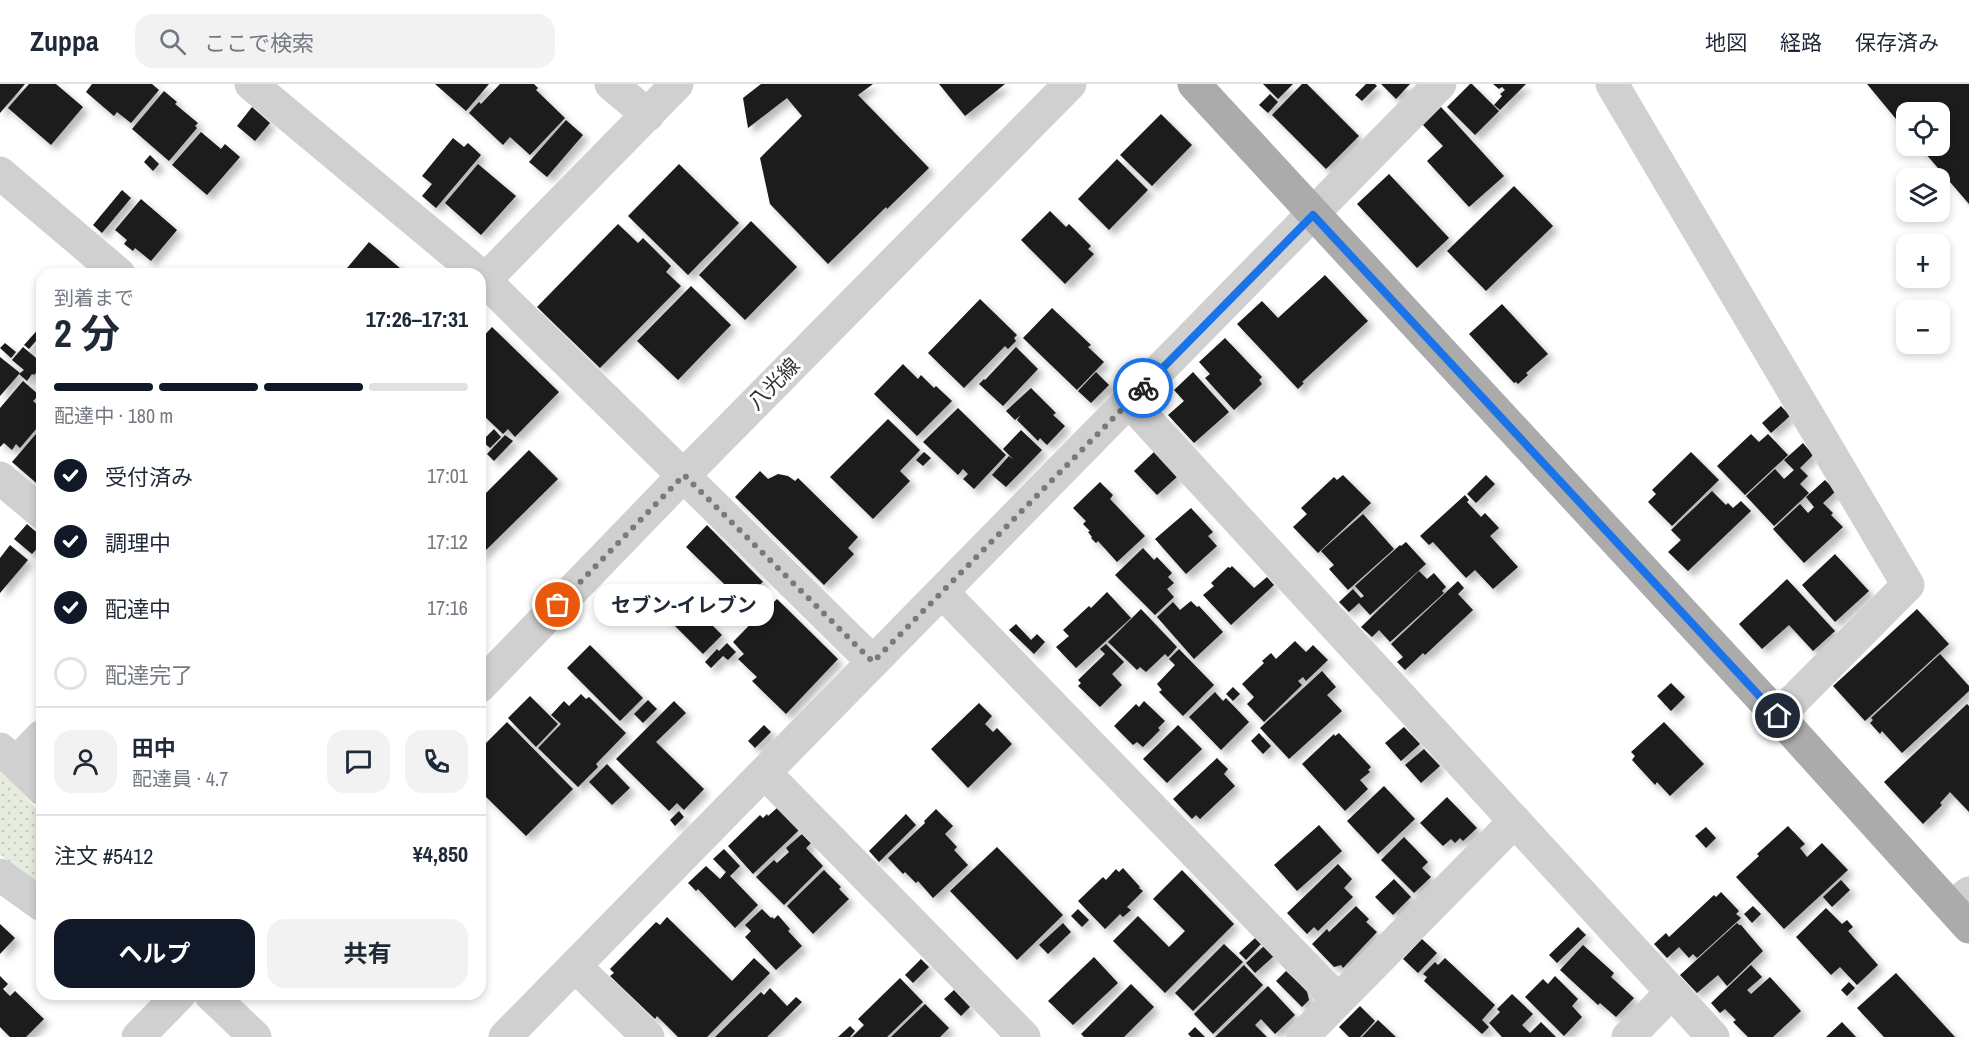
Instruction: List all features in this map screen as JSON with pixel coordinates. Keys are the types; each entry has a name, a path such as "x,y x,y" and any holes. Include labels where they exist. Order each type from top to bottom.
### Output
{"main road":[{"path":"1194,84 1778,716 1963,909"}],"street":[{"path":"251,84 468,268"},
{"path":"611,84 648,115"},
{"path":"486,274 677,84"},
{"name":"八光線","path":"486,680 684,475 1070,84"},
{"path":"505,1037 1440,84"},
{"path":"1612,84 1908,585 1778,716"},
{"path":"0,173 112,268"},
{"path":"486,284 873,662"},
{"path":"1130,402 1713,1037"},
{"path":"0,478 36,508"},
{"path":"942,592 1338,1000"},
{"path":"36,740 8,756 36,783"},
{"path":"765,773 1024,1037"},
{"path":"1302,1037 1515,821"},
{"path":"0,875 36,901"},
{"path":"575,966 648,1037"},
{"path":"1629,1037 1672,992"},
{"path":"138,1037 170,1000"},
{"path":"216,1000 255,1037"}],"shaded area":[{"path":"0,769 36,808 36,882 0,855"}],"building":[{"path":"0,84 25,84 0,113"},
{"path":"29,84 56,84 83,107 51,145 8,108"},
{"path":"92,84 152,84 159,90 131,123 117,112 114,116 86,92"},
{"path":"435,84 489,84 466,111"},
{"path":"500,84 534,84 538,88 536,90 565,118 530,155 510,137 503,145 469,113"},
{"path":"761,84 873,84 858,95 929,168 828,264 770,204 760,158 802,116 787,98 748,128 743,98"},
{"path":"939,84 1005,84 965,116"},
{"path":"1263,84 1293,84 1278,99"},
{"path":"1302,84 1307,84 1359,136 1326,169 1272,115"},
{"path":"1366,84 1377,86 1362,101 1355,95"},
{"path":"1381,84 1410,84 1396,99"},
{"path":"1470,84 1499,111 1475,135 1447,107"},
{"path":"1493,84 1526,84 1500,110 1494,105 1505,90"},
{"path":"1867,84 1969,84 1969,204 1950,182 1950,168 1938,168 1928,156 1950,156 1950,102 1896,102 1896,119"},
{"path":"164,91 177,102 175,104 198,123 195,126 197,128 169,161 132,129"},
{"path":"1270,94 1278,102 1268,113 1259,105"},
{"path":"252,107 270,123 255,141 237,126"},
{"path":"1441,107 1504,176 1469,207 1427,161 1443,146 1423,125"},
{"path":"1161,114 1192,145 1152,186 1120,155"},
{"path":"566,120 583,135 547,177 529,162"},
{"path":"201,132 221,149 225,144 240,157 207,195 172,165"},
{"path":"453,138 464,147 468,143 481,155 436,208 422,196 432,184 422,176"},
{"path":"150,155 159,164 153,171 144,162"},
{"path":"1117,159 1148,190 1109,230 1078,199"},
{"path":"478,164 516,196 481,235 445,203"},
{"path":"679,164 739,223 688,275 628,216"},
{"path":"1389,174 1449,238 1417,268 1357,204"},
{"path":"1514,186 1553,226 1486,291 1447,251"},
{"path":"122,190 131,198 102,233 93,225"},
{"path":"141,199 177,230 151,261 135,248 133,251 124,244 127,240 115,230"},
{"path":"1050,211 1066,227 1069,224 1091,246 1088,249 1094,254 1065,284 1021,240"},
{"path":"751,221 797,267 745,320 699,275"},
{"path":"618,224 638,243 643,238 671,266 666,272 681,286 600,368 537,307"},
{"path":"369,242 400,268 347,268"},
{"path":"1325,275 1368,321 1302,382 1304,383 1298,389 1237,324 1262,301 1278,318"},
{"path":"691,286 731,325 678,380 637,341"},
{"path":"980,299 1017,335 1014,338 1016,341 1008,349 1005,346 964,388 928,353"},
{"path":"1502,304 1548,354 1526,373 1528,375 1518,384 1514,383 1469,334"},
{"path":"1052,308 1091,345 1088,347 1104,362 1077,390 1023,338"},
{"path":"492,327 559,392 515,437 508,429 503,434 486,418 486,334"},
{"path":"36,332 36,341 29,349 24,345"},
{"path":"1225,338 1262,377 1259,380 1262,384 1234,410 1205,378 1210,374 1199,362"},
{"path":"5,343 16,352 11,358 0,348"},
{"path":"23,347 36,358 36,373 27,381 19,374 24,370 12,360"},
{"path":"1016,347 1038,369 1003,406 979,384"},
{"path":"0,357 20,373 0,396"},
{"path":"903,364 918,379 921,375 952,401 917,436 874,394"},
{"path":"1096,372 1109,385 1091,403 1078,391"},
{"path":"1193,372 1229,412 1194,443 1168,415 1184,401 1174,390"},
{"path":"23,381 36,392 36,398 33,401 36,404 36,429 20,448 16,444 12,450 4,443 0,447 0,408"},
{"path":"1031,388 1056,413 1053,415 1065,426 1047,445 1040,438 1038,441 1017,420 1021,415 1015,420 1006,411"},
{"path":"1781,406 1790,416 1771,433 1762,423"},
{"path":"958,408 1006,455 974,489 963,479 968,474 963,469 958,475 923,442"},
{"path":"888,419 920,450 900,471 910,481 873,519 830,477"},
{"path":"494,429 501,437 490,448 486,444 486,437"},
{"path":"1021,430 1042,450 1006,487 992,475 1009,456 1014,460 1003,449"},
{"path":"36,434 36,483 12,462"},
{"path":"1751,434 1759,442 1768,434 1788,455 1745,495 1717,466"},
{"path":"505,435 513,441 494,461 487,454"},
{"path":"1803,443 1813,455 1800,468 1808,476 1800,484 1809,493 1774,526 1746,496 1775,469 1784,479 1794,470 1784,460"},
{"path":"529,450 558,479 486,550 486,493"},
{"path":"1155,451 1178,476 1157,495 1134,471"},
{"path":"924,452 931,458 923,466 916,460"},
{"path":"1691,452 1719,480 1672,526 1648,502 1656,494 1652,490"},
{"path":"760,471 768,479 778,474 788,476 795,481 798,478 858,537 848,548 854,554 824,585 735,497"},
{"path":"1343,475 1371,503 1318,553 1293,527 1307,514 1301,508 1334,477 1337,480"},
{"path":"1486,475 1495,484 1476,503 1467,494"},
{"path":"1825,480 1836,491 1823,503 1843,527 1804,563 1773,529 1800,504 1808,513 1814,507 1806,497"},
{"path":"1100,482 1113,495 1110,499 1145,536 1117,562 1098,541 1096,543 1091,538 1088,532 1090,531 1083,524 1086,521 1073,508"},
{"path":"1712,491 1726,505 1728,503 1733,508 1741,501 1751,511 1688,571 1668,552 1681,540 1671,530"},
{"path":"1465,495 1469,500 1467,502 1481,517 1485,513 1499,528 1490,536 1518,567 1493,589 1475,570 1466,578 1433,542 1429,545 1420,536"},
{"path":"1191,508 1213,532 1208,536 1217,546 1186,574 1155,539"},
{"path":"1363,514 1394,549 1348,590 1329,569 1334,565 1321,551"},
{"path":"27,524 36,532 36,550 32,554 14,539"},
{"path":"707,525 763,582 757,587 766,595 751,610 686,547"},
{"path":"1406,542 1426,564 1370,615 1359,603 1349,612 1339,602 1353,589 1361,598 1364,596 1355,586"},
{"path":"10,545 28,560 0,593 0,558"},
{"path":"1143,548 1154,560 1157,557 1172,573 1168,577 1174,583 1167,589 1174,597 1155,615 1115,575"},
{"path":"1835,554 1869,591 1835,622 1802,585"},
{"path":"1232,566 1254,588 1267,577 1274,585 1231,625 1203,595 1214,586 1211,583"},
{"path":"1419,571 1427,579 1434,573 1446,587 1442,591 1444,593 1390,642 1379,630 1372,637 1361,627"},
{"path":"1787,579 1835,631 1813,651 1789,625 1762,649 1739,624"},
{"path":"1458,581 1464,588 1458,594 1473,610 1425,655 1423,653 1405,670 1397,662 1403,657 1391,644"},
{"path":"1107,592 1131,618 1076,668 1056,647 1069,636 1063,630"},
{"path":"685,598 722,635 703,654 666,617"},
{"path":"777,599 838,659 786,714 752,681 757,677 738,659 744,654 733,642"},
{"path":"1191,601 1197,607 1199,606 1223,632 1194,659 1157,617 1173,602 1180,610"},
{"path":"1141,609 1177,647 1168,657 1165,654 1146,672 1140,667 1137,670 1108,642"},
{"path":"1917,609 1949,644 1865,721 1833,686"},
{"path":"1016,624 1031,640 1037,634 1045,642 1034,654 1009,630"},
{"path":"1295,641 1306,652 1313,645 1328,660 1306,681 1303,677 1298,681 1302,685 1264,722 1247,704 1254,697 1242,684 1271,653 1276,659"},
{"path":"727,643 736,652 728,660 723,656 711,668 705,662 717,649 719,651"},
{"path":"1106,644 1124,662 1112,674 1122,685 1100,707 1078,686 1081,683 1078,680 1105,654 1100,649"},
{"path":"590,645 643,698 620,721 567,668"},
{"path":"1179,649 1214,685 1183,716 1159,692 1162,690 1157,684 1175,665 1169,659"},
{"path":"1940,654 1969,686 1969,691 1902,753 1882,731 1880,734 1870,723 1873,720 1871,718"},
{"path":"1322,671 1336,687 1327,695 1342,711 1289,759 1260,728"},
{"path":"1671,683 1685,697 1671,711 1657,696"},
{"path":"1233,687 1240,694 1233,701 1226,694"},
{"path":"1215,692 1223,701 1226,698 1249,722 1221,750 1189,717"},
{"path":"581,694 586,699 589,697 626,733 596,764 598,767 578,787 538,748 561,724 551,715 564,701 569,706"},
{"path":"530,696 558,724 536,747 508,718"},
{"path":"648,700 657,709 643,723 634,714"},
{"path":"674,701 686,713 656,742 704,789 684,810 677,803 669,811 616,759"},
{"path":"1144,701 1165,721 1158,728 1160,730 1143,747 1137,742 1133,745 1114,726 1136,704 1139,707"},
{"path":"979,703 992,716 985,724 993,732 997,728 1012,744 968,788 931,749"},
{"path":"1967,704 1969,706 1969,812 1950,792 1940,803 1942,805 1923,824 1884,782"},
{"path":"507,722 573,789 526,836 486,797 486,743"},
{"path":"1664,722 1704,764 1670,796 1657,782 1655,785 1632,760 1635,756 1631,752"},
{"path":"764,725 771,732 755,748 748,741"},
{"path":"1178,725 1202,749 1167,783 1143,759"},
{"path":"1404,727 1420,744 1401,761 1385,743"},
{"path":"1259,733 1271,746 1263,754 1251,741"},
{"path":"1339,733 1371,767 1368,770 1370,772 1360,780 1368,789 1345,811 1302,764 1334,734 1335,736"},
{"path":"1424,749 1440,766 1421,783 1405,765"},
{"path":"1217,758 1228,769 1224,774 1235,786 1200,819 1196,815 1192,819 1173,799"},
{"path":"607,764 630,788 612,805 589,782"},
{"path":"1384,786 1415,819 1378,854 1347,821"},
{"path":"1447,797 1477,828 1463,841 1460,838 1455,843 1451,839 1443,846 1420,823"},
{"path":"777,808 799,830 753,874 728,846 760,815 763,818 767,814 768,816"},
{"path":"936,809 953,826 945,834 957,847 954,850 968,865 933,898 918,881 916,883 905,872 903,874 888,858 925,823 924,821"},
{"path":"679,811 684,817 675,826 670,820"},
{"path":"906,814 916,825 879,862 869,851"},
{"path":"1319,825 1342,851 1297,891 1274,865"},
{"path":"1788,826 1805,844 1800,848 1807,857 1822,843 1848,870 1784,929 1736,877"},
{"path":"1706,827 1716,838 1706,848 1695,836"},
{"path":"802,834 811,843 806,848 823,866 784,905 756,877 774,860 777,863 789,852 786,848"},
{"path":"1404,837 1428,862 1422,868 1431,877 1414,893 1381,860"},
{"path":"997,847 1063,915 1017,960 950,891"},
{"path":"724,849 740,866 730,876 758,905 735,928 698,889 696,891 688,883 706,866 720,879 726,872 713,859"},
{"path":"1338,864 1352,879 1344,888 1353,897 1318,931 1314,927 1307,934 1287,913"},
{"path":"1123,868 1143,891 1127,907 1131,910 1123,917 1120,914 1105,929 1078,901 1103,877 1106,880 1116,869 1119,872"},
{"path":"824,870 849,899 813,934 787,906"},
{"path":"1182,870 1234,924 1165,993 1113,941 1138,916 1169,947 1185,931 1153,899"},
{"path":"1394,879 1411,897 1393,915 1375,897"},
{"path":"1841,880 1850,890 1832,907 1823,897"},
{"path":"1721,892 1739,911 1736,914 1741,918 1697,958 1693,954 1689,958 1679,947 1667,958 1654,944 1666,933 1669,937 1714,895 1716,897"},
{"path":"1356,906 1369,919 1366,922 1377,932 1343,968 1341,965 1334,967 1312,944 1327,929 1329,932"},
{"path":"1753,906 1761,914 1752,923 1744,914"},
{"path":"1826,908 1842,924 1847,920 1853,927 1848,931 1878,965 1857,985 1840,967 1831,975 1796,937"},
{"path":"762,909 771,918 774,919 778,915 790,929 788,931 802,946 776,970 745,937 751,931 745,925"},
{"path":"1078,909 1089,920 1082,927 1071,916"},
{"path":"667,917 732,981 754,958 770,973 707,1037 678,1037 657,1016 655,1019 610,976 614,973 610,969 656,922 660,925"},
{"path":"1063,923 1071,932 1048,954 1039,945"},
{"path":"1737,923 1763,951 1727,986 1718,975 1697,993 1680,975"},
{"path":"0,924 15,938 0,954"},
{"path":"1578,927 1586,935 1557,963 1549,955"},
{"path":"1255,938 1261,944 1246,960 1239,953"},
{"path":"1422,939 1437,953 1418,973 1403,959"},
{"path":"1224,944 1243,962 1193,1011 1175,993"},
{"path":"1583,945 1614,973 1611,977 1634,998 1616,1017 1600,1003 1598,1005 1560,970"},
{"path":"1264,946 1274,956 1255,973 1246,963"},
{"path":"1094,957 1118,983 1073,1025 1048,1001"},
{"path":"1445,958 1495,1005 1482,1020 1489,1027 1482,1034 1424,981 1427,977 1423,974 1435,962 1438,965"},
{"path":"921,959 929,967 913,983 905,975"},
{"path":"1244,965 1263,985 1213,1034 1194,1014"},
{"path":"1751,965 1762,977 1747,990 1751,994 1770,977 1801,1011 1773,1037 1748,1037 1733,1022 1736,1020 1725,1009 1720,1013 1711,1003"},
{"path":"1286,971 1307,991 1309,1000 1302,1007 1276,981"},
{"path":"1896,973 1955,1037 1884,1037 1857,1008"},
{"path":"0,976 8,984 3,989 10,996 15,991 44,1019 26,1037 10,1037 0,1027"},
{"path":"1555,976 1578,999 1572,1006 1582,1017 1564,1036 1525,997 1543,979 1548,984"},
{"path":"900,978 923,1002 887,1037 852,1037 864,1025 858,1019"},
{"path":"1849,982 1855,988 1847,996 1841,990"},
{"path":"1131,984 1154,1007 1124,1037 1084,1037 1081,1034"},
{"path":"1268,986 1295,1015 1275,1034 1261,1019 1255,1025 1267,1037 1215,1037"},
{"path":"770,988 787,1006 796,997 802,1002 767,1037 715,1037 761,992 764,995"},
{"path":"954,990 970,1007 961,1016 944,999"},
{"path":"1512,994 1533,1014 1522,1025 1530,1033 1541,1022 1556,1037 1502,1037 1489,1023 1500,1012 1497,1009"},
{"path":"925,1004 949,1028 940,1037 891,1037"},
{"path":"1360,1006 1375,1021 1360,1037 1349,1037 1339,1027"},
{"path":"1378,1020 1396,1037 1362,1037"},
{"path":"1842,1022 1856,1037 1826,1037"},
{"path":"850,1026 855,1031 850,1037 838,1037"},
{"path":"1195,1027 1205,1037 1191,1037 1188,1034"}],"way so far":[{"path":"558,605 684,475 873,662 1143,388"}],"place":[{"name":"セブン-イレブン","path":"558,605"}],"route":[{"path":"1143,388 1313,215 1778,716"}]}
